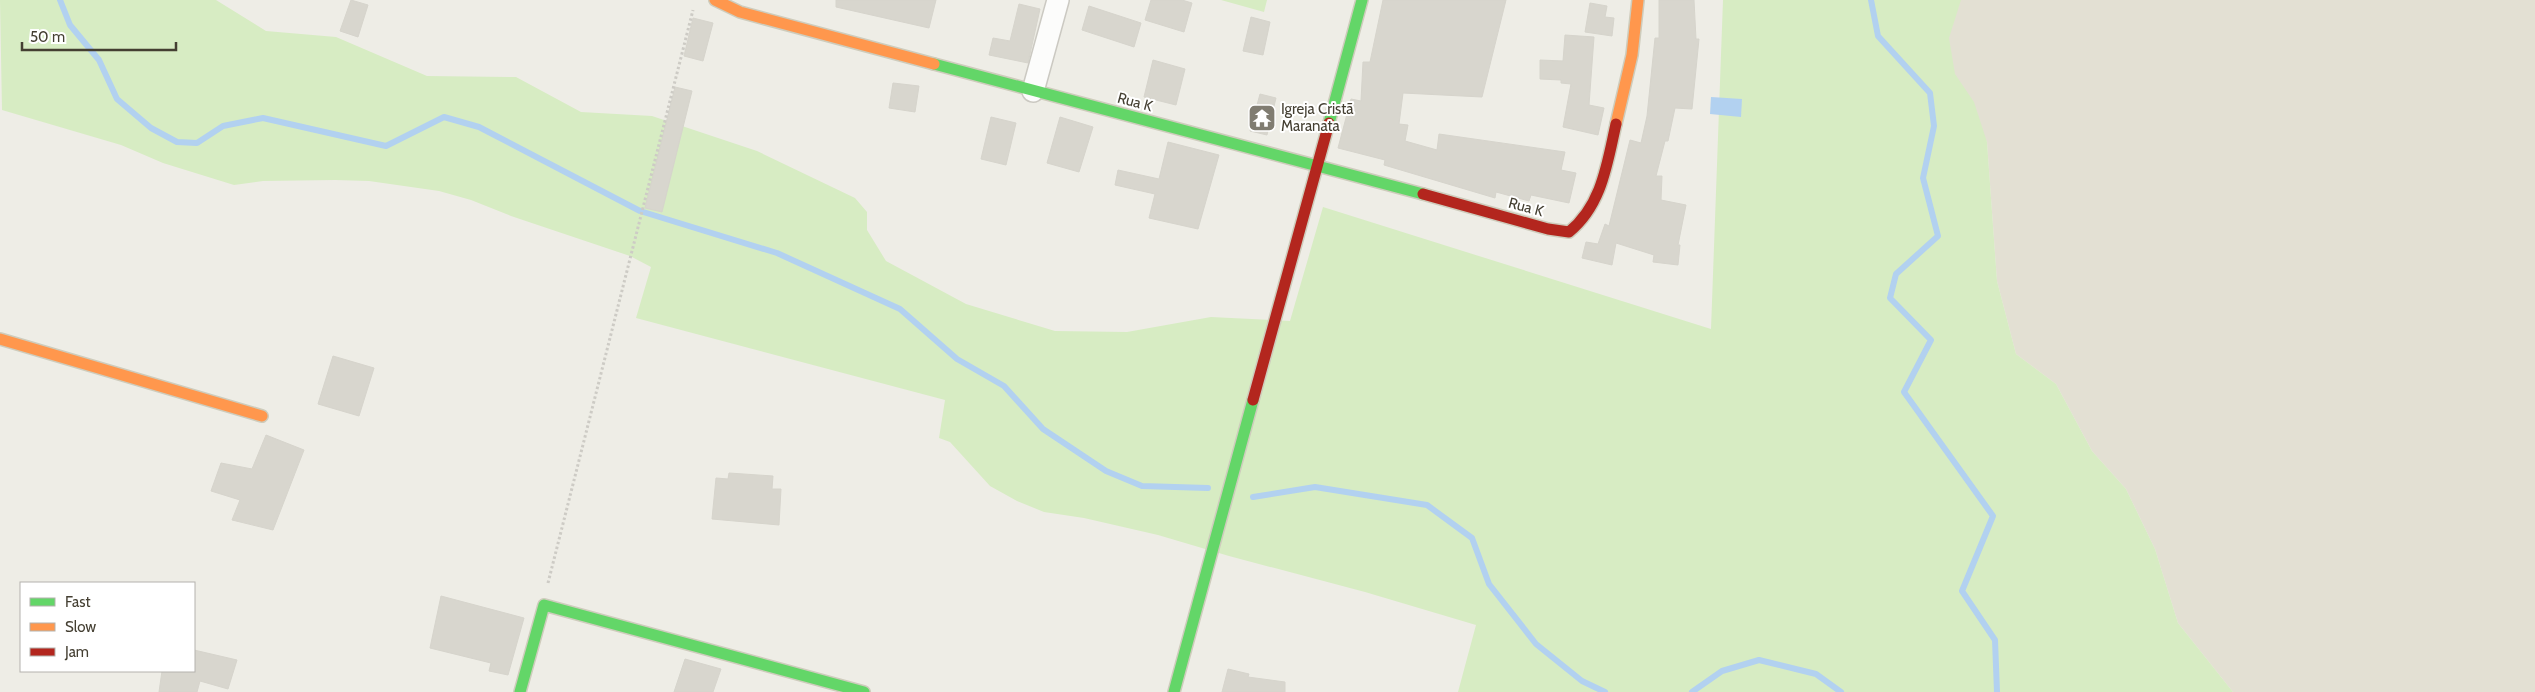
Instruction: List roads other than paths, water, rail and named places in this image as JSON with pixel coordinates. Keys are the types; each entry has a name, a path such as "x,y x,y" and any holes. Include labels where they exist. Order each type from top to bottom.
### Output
{"street":[{"name":"Rua K","path":"715,0 719,4 740,12 1316,164 1548,228 1569,232 1581,222 1592,206 1608,161 1630,65 1638,0"},
{"path":"1033,90 1058,0"},
{"path":"1174,692 1362,0"},
{"path":"0,339 30,350 262,416"},
{"path":"520,692 544,605 864,692"}],"water":[{"path":"1711,97 1742,99 1741,117 1710,114"}],"waterway":[{"path":"60,0 70,25 99,60 117,99 151,128 177,142 197,143 223,126 263,118 386,146 444,117 479,127 640,211 777,253 900,309 957,359 1004,386 1043,429 1106,471 1142,486 1208,488"},
{"path":"1871,0 1878,36 1930,93 1934,126 1923,178 1938,236 1896,274 1890,298 1931,340 1904,392 1993,516 1962,591 1995,640 1997,692"},
{"path":"1253,497 1315,487 1427,505 1472,538 1489,584 1536,644 1582,681 1605,692"},
{"path":"1692,692 1722,671 1759,660 1816,674 1841,692"}],"place":[{"name":"Igreja Cristã Maranata","path":"1262,118"}]}
